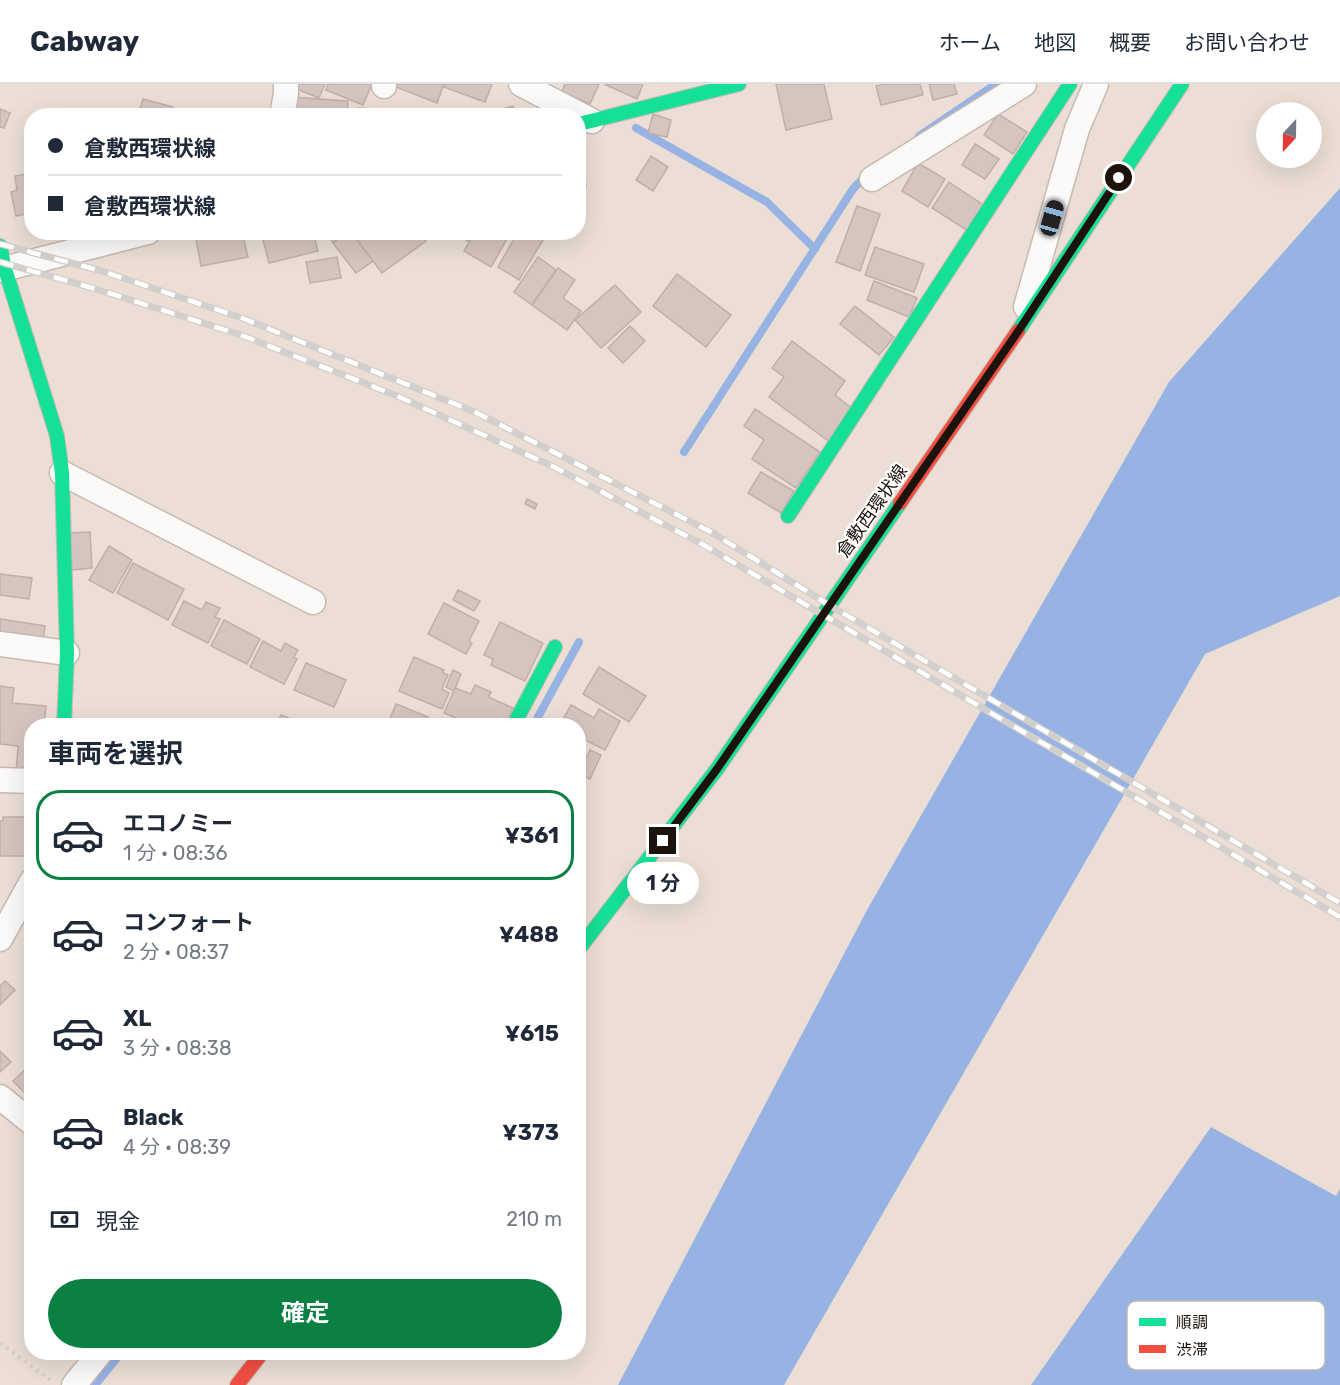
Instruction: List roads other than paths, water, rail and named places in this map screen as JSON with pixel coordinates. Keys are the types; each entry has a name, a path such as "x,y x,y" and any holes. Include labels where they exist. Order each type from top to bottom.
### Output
{"street":[{"path":"283,108 286,84"},
{"path":"521,84 560,108"},
{"path":"586,123 690,91 739,84"},
{"path":"872,179 1024,84"},
{"path":"788,516 1070,84"},
{"path":"1019,330 1077,129 1096,84"},
{"name":"倉敷西環状線","path":"586,940 717,769 1019,330 1182,84"},
{"path":"64,718 67,653 62,473 57,436 2,261 108,240"},
{"path":"62,473 313,602"},
{"path":"0,644 67,653"},
{"path":"517,718 555,647"},
{"path":"0,780 24,782"},
{"path":"0,939 24,913"},
{"path":"0,1097 24,1116"},
{"path":"74,1385 94,1360"},
{"path":"237,1385 257,1360"}],"water":[{"path":"1340,188 1340,596 1205,654 784,1385 618,1385 867,910 1169,382"},
{"path":"1211,1127 1336,1196 1340,1189 1340,1385 1031,1385"}],"waterway":[{"path":"919,136 996,84"},
{"path":"636,128 767,202 815,249"},
{"path":"684,452 853,189 866,175"},
{"path":"537,718 579,642"},
{"path":"95,1385 115,1360"}],"railway":[{"path":"0,244 102,271 242,318 475,412 711,532 829,605 1340,903"},
{"path":"0,262 96,289 238,334 395,395 552,466 702,544 1340,917"}]}
